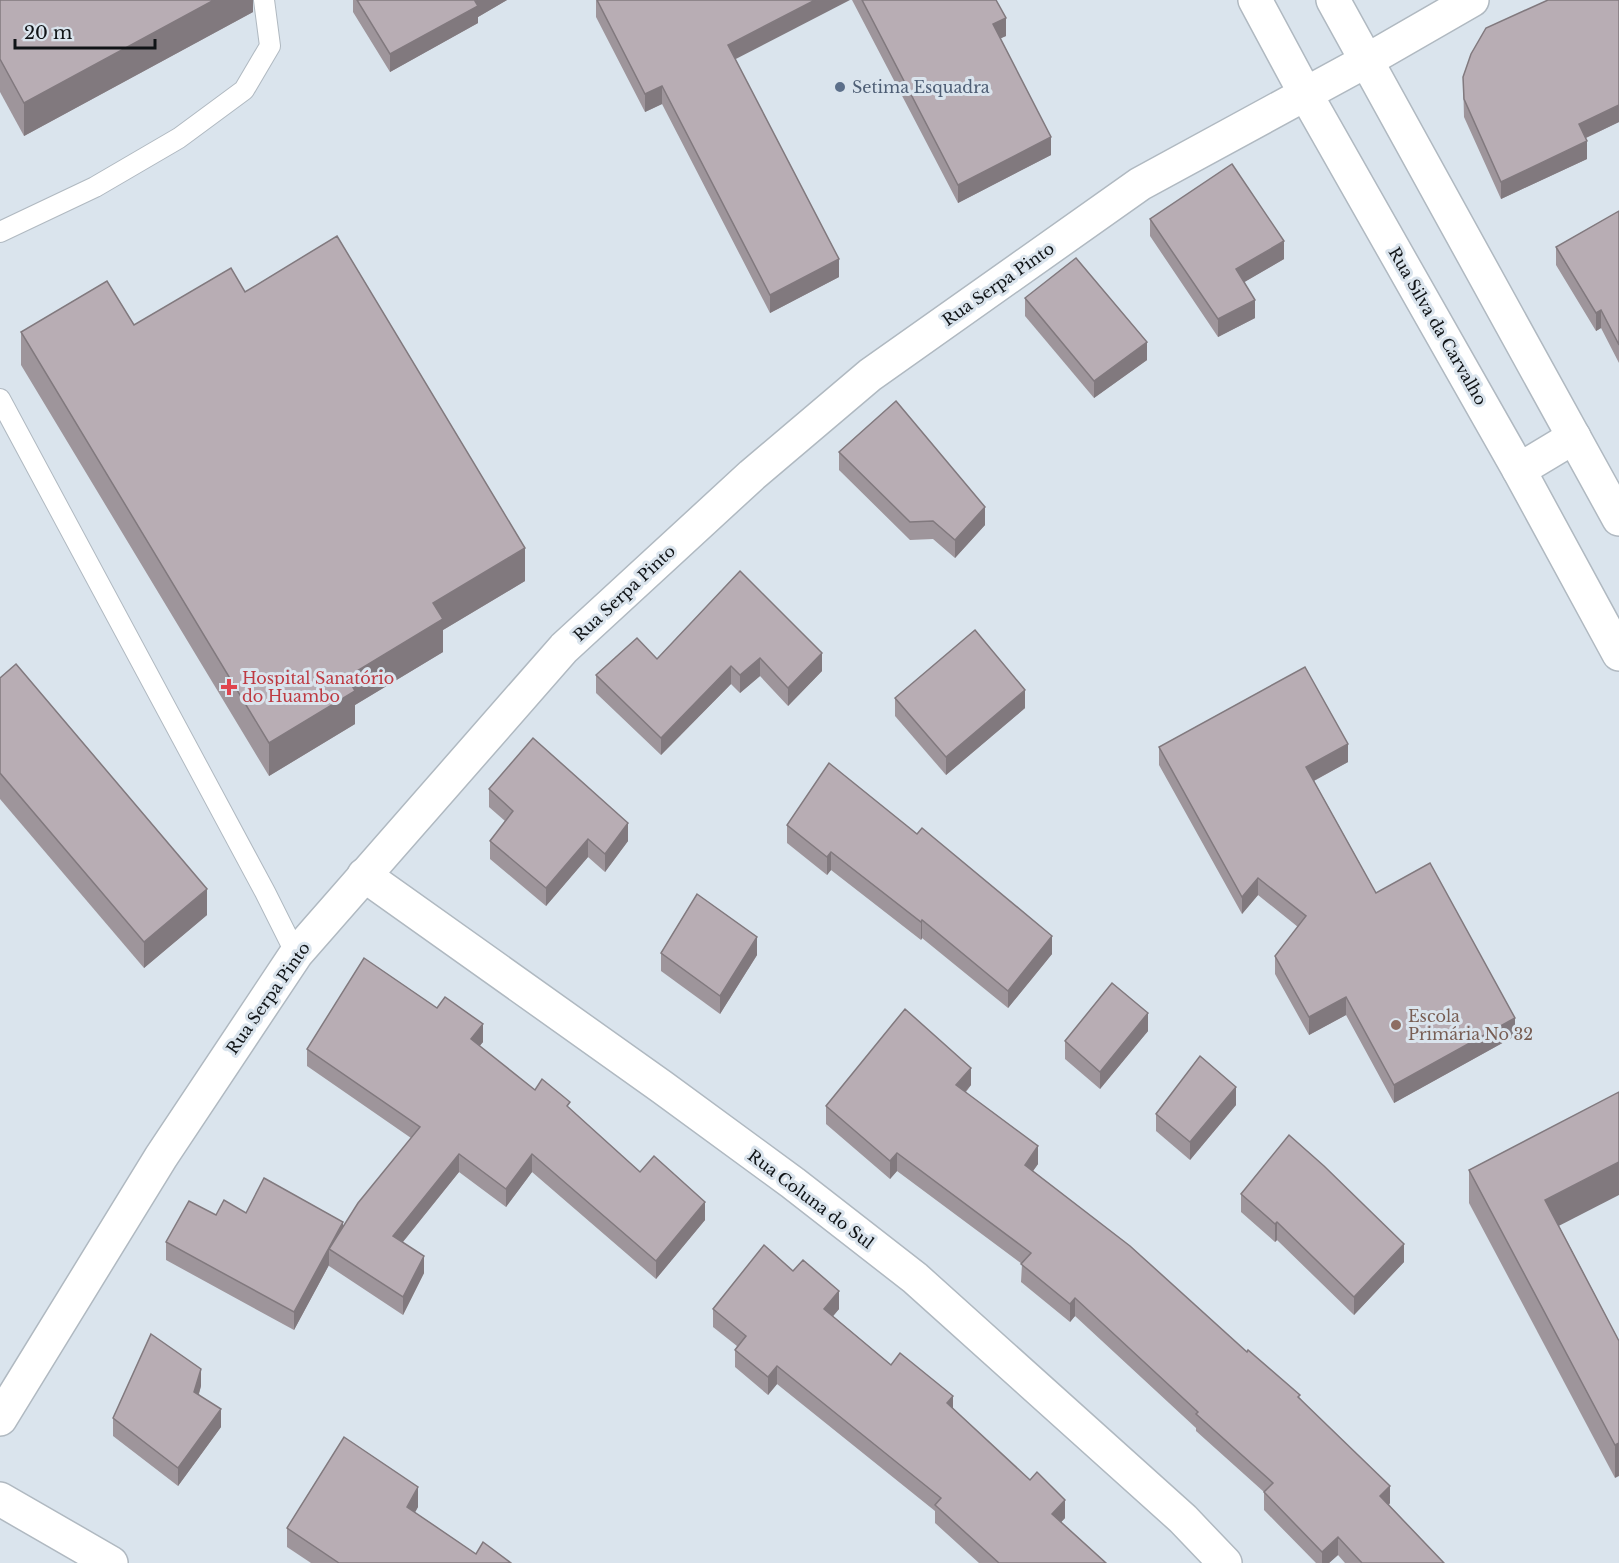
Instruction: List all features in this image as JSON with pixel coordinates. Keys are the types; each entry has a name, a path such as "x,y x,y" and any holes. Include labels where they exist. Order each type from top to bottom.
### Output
{"street":[{"name":"Rua Silva da Carvalho","path":"1255,0 1305,93 1519,470 1619,654"},
{"path":"1333,0 1619,519"},
{"name":"Rua Serpa Pinto","path":"0,1419 161,1156 296,954 564,648 752,475 870,375 1140,184 1366,61 1472,0"},
{"path":"1519,470 1574,437"},
{"name":"Rua Coluna do Sul","path":"364,875 793,1183 915,1278 1183,1519 1225,1563"},
{"path":"0,1499 111,1563"}],"lane":[{"path":"0,232 95,187 179,138 244,90 270,46 264,0"},
{"path":"0,399 265,892 296,954"}],"building":[{"path":"0,0 214,0 24,103 0,59"},
{"path":"357,0 477,0 475,1 478,6 390,54"},
{"path":"597,0 815,0 728,45 839,259 770,295 662,86 645,94"},
{"path":"862,0 996,0 1006,18 993,24 1051,137 958,185"},
{"path":"1548,0 1619,0 1619,105 1579,124 1587,141 1501,182 1464,99 1463,77 1471,54 1486,28"},
{"path":"1232,164 1284,241 1236,269 1255,300 1218,319 1150,219"},
{"path":"1619,211 1619,345 1601,310 1596,313 1556,247"},
{"path":"337,236 525,548 433,603 443,619 347,677 355,691 269,743 21,332 107,281 134,325 231,268 245,292"},
{"path":"1076,258 1147,342 1094,381 1025,298"},
{"path":"896,401 985,507 955,540 933,521 910,522 839,452"},
{"path":"740,571 822,653 788,688 760,658 740,675 731,666 661,738 596,675 637,638 657,659"},
{"path":"975,630 1025,690 946,757 895,698"},
{"path":"16,664 207,889 144,942 0,773 0,678"},
{"path":"1305,667 1348,744 1306,767 1376,893 1430,863 1515,1018 1394,1085 1346,997 1309,1017 1275,956 1306,916 1258,878 1242,897 1159,747"},
{"path":"533,738 628,823 605,854 588,839 546,888 490,841 513,811 489,789"},
{"path":"829,763 917,834 922,828 1052,936 1008,991 922,920 921,922 831,852 827,857 787,825"},
{"path":"697,894 757,937 720,996 661,953"},
{"path":"364,958 437,1008 445,997 483,1024 471,1039 535,1090 542,1079 570,1102 567,1106 640,1172 654,1156 705,1202 656,1261 532,1154 506,1189 459,1154 393,1236 424,1256 403,1297 329,1249 358,1203 420,1127 307,1049"},
{"path":"1112,983 1148,1013 1100,1072 1065,1041"},
{"path":"905,1009 971,1068 956,1085 1038,1146 1025,1165 1130,1246 1247,1352 1248,1350 1300,1395 1298,1397 1390,1486 1380,1496 1444,1563 1362,1563 1338,1537 1322,1552 1264,1492 1273,1483 1196,1414 1198,1412 1075,1298 1070,1304 1021,1264 1031,1253 897,1153 890,1161 826,1106"},
{"path":"1200,1056 1236,1087 1190,1142 1156,1114"},
{"path":"1619,1092 1619,1162 1545,1200 1619,1341 1619,1443 1615,1445 1469,1170"},
{"path":"1289,1135 1404,1244 1354,1297 1277,1222 1275,1224 1241,1194"},
{"path":"264,1178 343,1222 294,1312 166,1242 189,1201 216,1215 224,1200 246,1213"},
{"path":"764,1245 793,1271 803,1260 839,1291 824,1309 891,1365 900,1353 953,1396 947,1403 1030,1480 1037,1472 1065,1500 1052,1514 1106,1563 999,1563 935,1505 941,1498 777,1366 768,1377 735,1350 746,1336 713,1309"},
{"path":"151,1334 201,1369 194,1392 221,1409 178,1468 113,1418"},
{"path":"344,1437 418,1487 407,1507 476,1554 483,1542 511,1563 339,1563 287,1528"}],"place":[{"name":"Setima Esquadra","path":"840,87"},
{"name":"Hospital Sanatório do Huambo","path":"229,687"},
{"name":"Escola Primária No 32","path":"1396,1025"}]}
